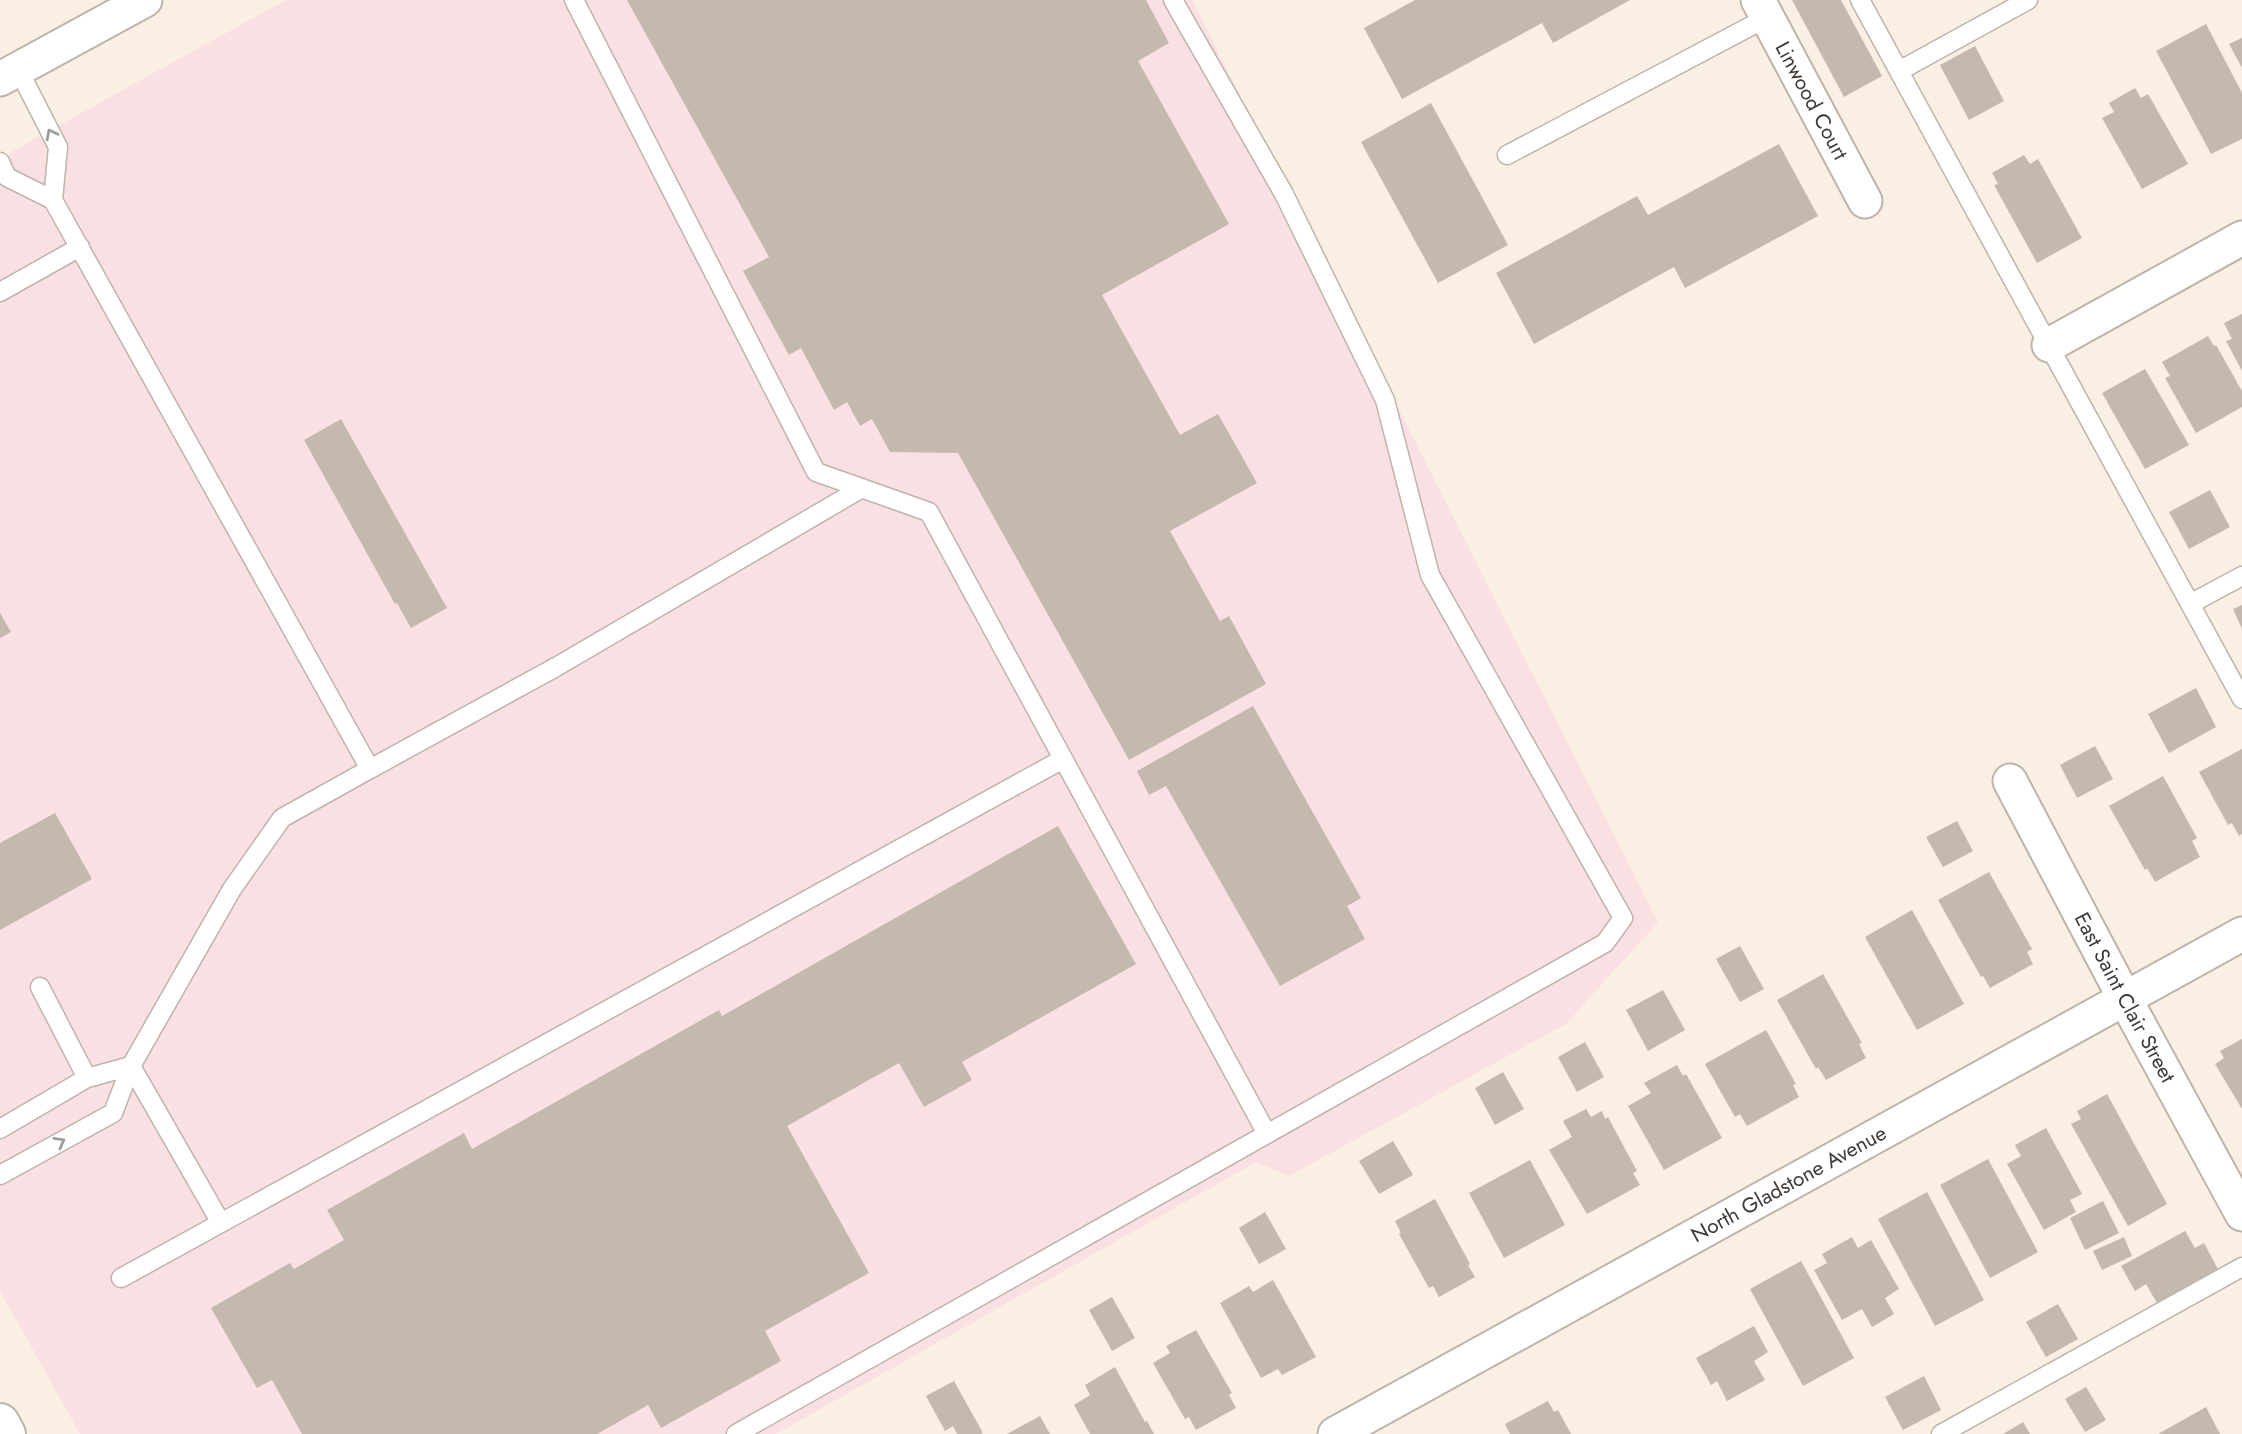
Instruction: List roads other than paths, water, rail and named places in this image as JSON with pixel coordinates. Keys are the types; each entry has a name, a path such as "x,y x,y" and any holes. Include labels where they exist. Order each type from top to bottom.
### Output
{"main road":[{"path":"0,1423 6,1434"}],"street":[{"path":"9,74 145,0"},
{"name":"Linwood Court","path":"1763,8 1865,201"},
{"path":"2049,345 2242,238"},
{"name":"East Saint Clair Street","path":"2010,781 2242,1214"},
{"name":"North Gladstone Avenue","path":"1335,1434 2242,934"}],"lane":[{"path":"574,0 816,472 929,512 1267,1134"},
{"path":"736,1434 1605,943 1623,918 1430,575 1385,400 1284,194 1173,0"},
{"path":"1860,0 2242,699"},
{"path":"1899,71 2028,0"},
{"path":"1507,155 1763,8"},
{"path":"9,74 58,148 53,200"},
{"path":"0,162 8,177 53,200 370,769"},
{"path":"0,292 80,247"},
{"path":"0,1175 113,1113 131,1066 232,888 282,818 568,661 862,488"},
{"path":"2190,604 2242,576"},
{"path":"121,1278 1063,759"},
{"path":"40,987 87,1078"},
{"path":"131,1066 221,1223"},
{"path":"0,1129 87,1078 131,1066"},
{"path":"1941,1434 2242,1267"}]}
